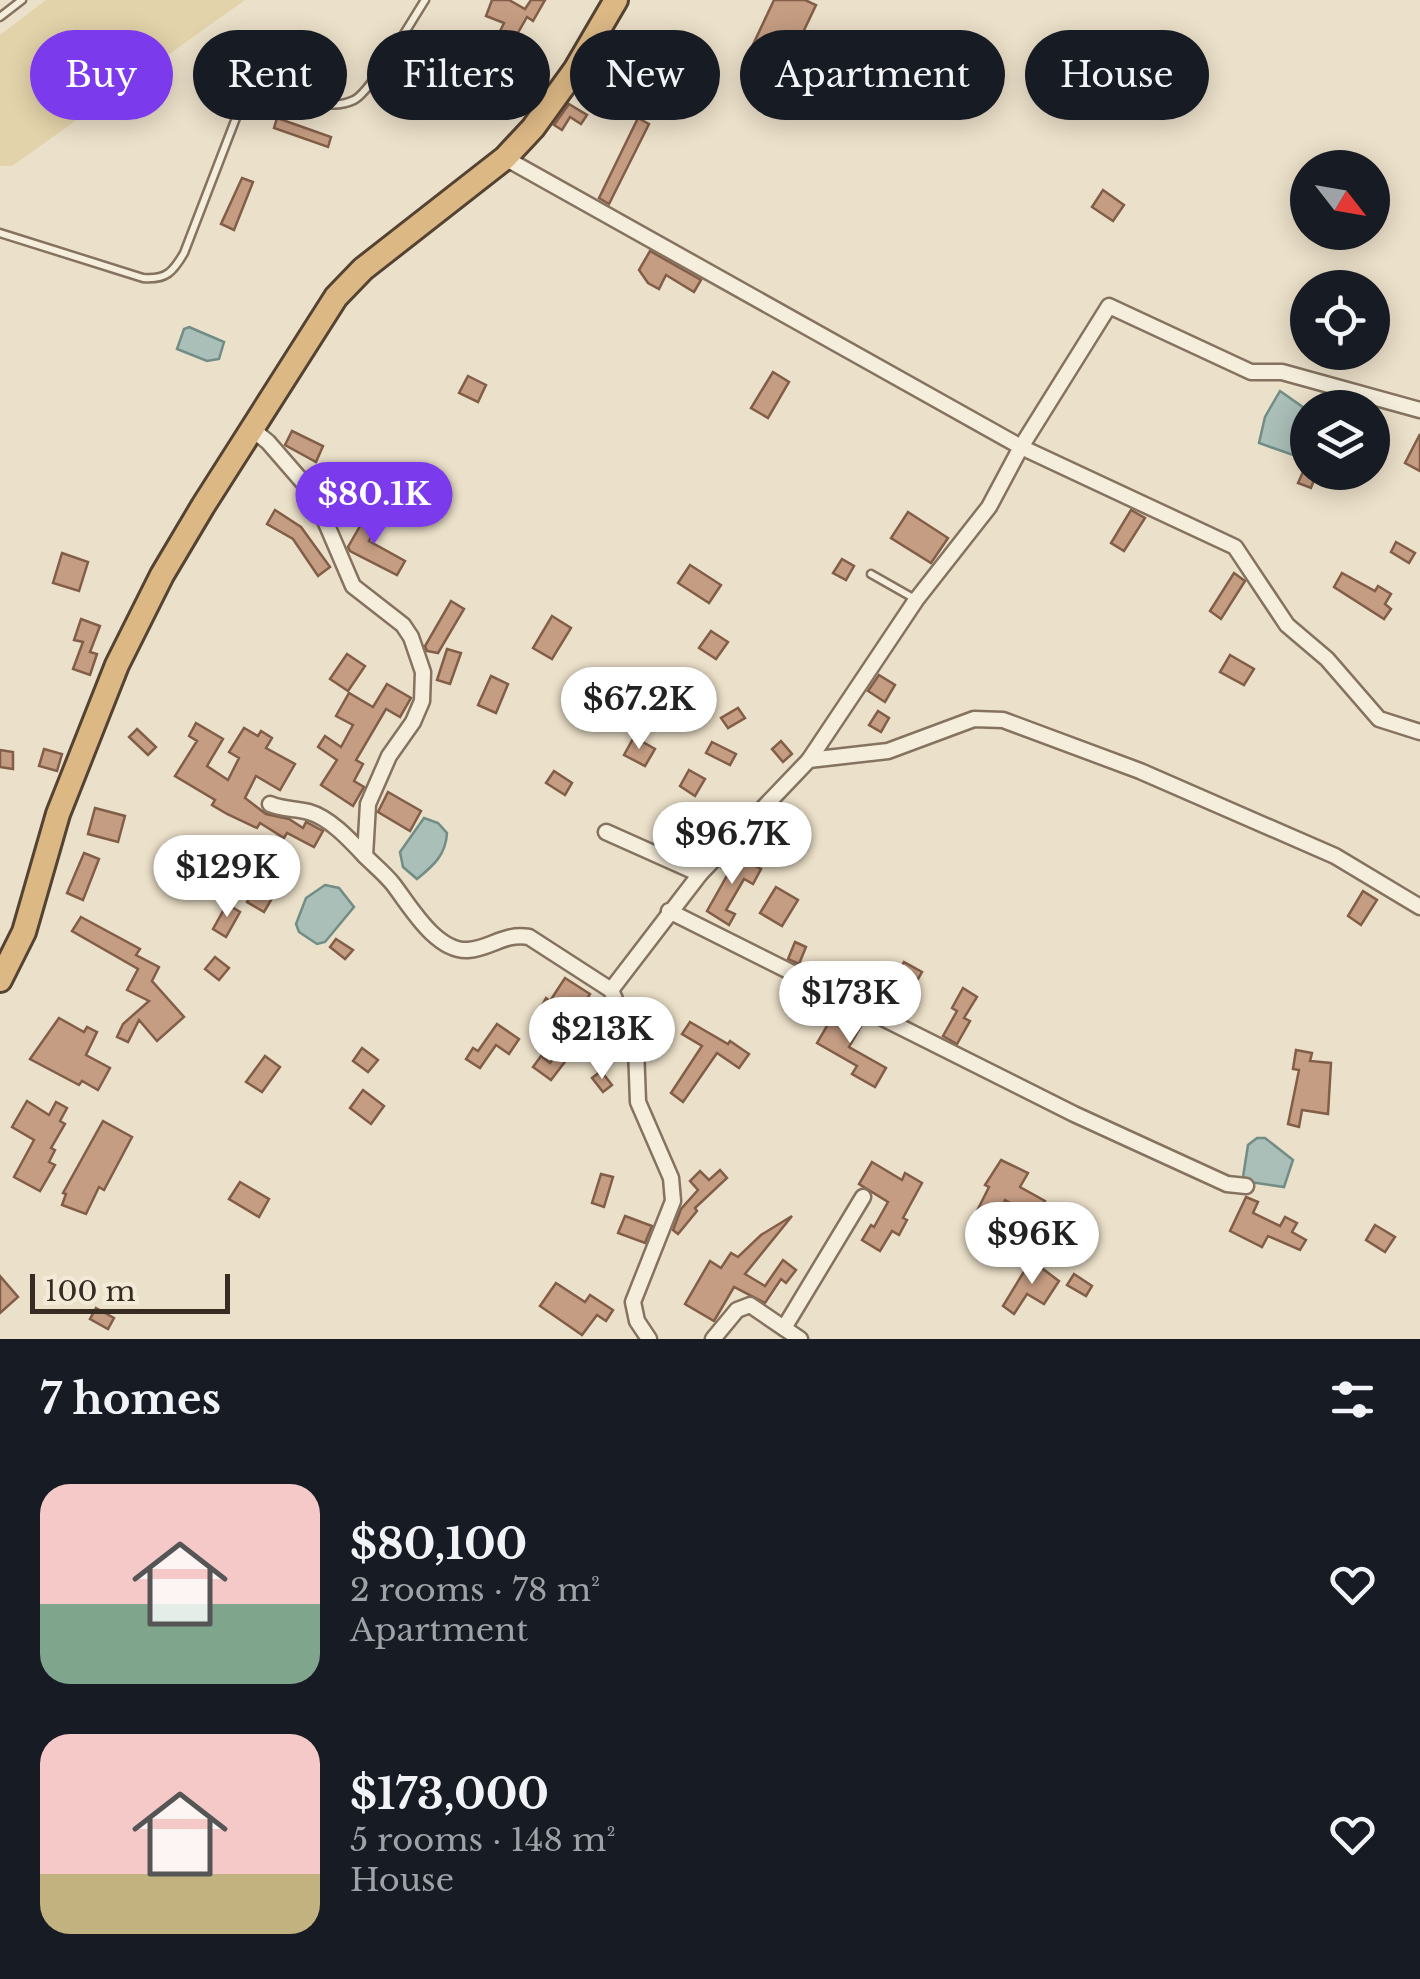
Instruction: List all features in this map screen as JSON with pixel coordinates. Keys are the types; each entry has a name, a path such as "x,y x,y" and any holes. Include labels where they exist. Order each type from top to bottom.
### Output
{"highway":[{"path":"0,980 24,932 58,814 116,664 162,575 252,429 336,297 363,269 504,158 534,128 575,70 616,0"}],"street":[{"path":"504,158 1022,447 1234,546 1288,625 1327,658 1379,719 1420,732"},
{"path":"610,990 700,874 809,760 916,600 989,508 1109,306 1251,372 1282,372 1420,410"},
{"path":"252,429 314,495 353,586 402,625 411,637 423,672 422,702 389,756 368,804 365,856"},
{"path":"809,760 888,751 955,724 974,719 1003,720 1140,772 1319,849 1420,907"},
{"path":"270,804 288,812 313,813 340,832 393,885 411,912 433,934 458,950 472,950 514,934 529,937 610,990 636,1048 638,1102 670,1178 673,1201 633,1302 650,1339"},
{"path":"606,832 700,874"},
{"path":"669,911 1074,1114 1226,1184 1246,1186"},
{"path":"784,1328 863,1197"},
{"path":"713,1339 737,1310 750,1305 800,1339"}],"lane":[{"path":"0,17 22,0"},
{"path":"0,233 143,278 163,278 172,272 184,253 236,118 250,98 272,92 333,104 352,101 367,88 425,0"},
{"path":"871,574 916,600"}],"sand":[{"path":"46,0 245,0 203,30 193,30 193,37 173,51 173,30 30,30 30,120 77,120 12,166 0,166 0,35"}],"water":[{"path":"189,327 224,342 219,359 207,361 177,349 184,329"},
{"path":"1280,391 1290,398 1290,454 1259,443 1265,417"},
{"path":"424,818 438,823 447,833 441,854 417,879 403,867 400,852"},
{"path":"325,885 339,888 354,907 325,942 317,944 299,932 296,924 306,898"},
{"path":"1257,1138 1265,1138 1293,1160 1284,1187 1250,1182 1243,1177 1248,1145"},
{"path":"1077,1224 1091,1233 1092,1239 1083,1253 1077,1254 1063,1245 1062,1239 1071,1225"}],"building":[{"path":"492,0 509,0 525,9 531,0 545,0 533,21 527,17 520,30 501,30 504,23 486,16"},
{"path":"774,0 805,0 816,5 804,30 760,30"},
{"path":"570,105 570,117 562,130 554,125"},
{"path":"276,120 283,120 331,137 328,147 274,128"},
{"path":"637,120 649,124 609,204 599,198"},
{"path":"242,178 253,182 234,230 221,224"},
{"path":"1103,190 1124,205 1113,221 1092,207"},
{"path":"650,251 701,280 694,292 666,275 659,289 648,283 639,270"},
{"path":"773,372 789,382 768,418 751,408"},
{"path":"468,376 486,385 478,402 459,393"},
{"path":"292,431 323,446 316,462 285,445"},
{"path":"1420,434 1420,471 1405,463"},
{"path":"275,510 301,527 330,567 318,576 293,539 267,524"},
{"path":"1131,510 1145,518 1124,551 1111,543"},
{"path":"908,512 948,538 931,563 891,538"},
{"path":"367,514 380,521 369,541 405,561 397,575 348,547"},
{"path":"1396,542 1415,553 1409,563 1391,552"},
{"path":"62,553 88,562 79,591 53,583"},
{"path":"842,559 854,566 846,580 833,573"},
{"path":"690,565 721,585 709,603 678,583"},
{"path":"1234,573 1245,581 1221,619 1210,611"},
{"path":"1342,573 1375,591 1378,586 1391,594 1385,604 1391,609 1384,619 1334,587"},
{"path":"451,601 464,609 438,653 427,651 425,646"},
{"path":"552,616 571,628 552,659 533,648"},
{"path":"81,619 100,626 90,652 97,654 90,675 73,669 83,642 74,640"},
{"path":"711,631 728,642 716,659 699,648"},
{"path":"447,649 461,653 450,684 437,680"},
{"path":"347,654 365,666 348,691 330,679"},
{"path":"1230,655 1254,669 1244,685 1220,672"},
{"path":"879,675 895,685 885,702 868,691"},
{"path":"491,676 508,684 496,713 478,705"},
{"path":"387,684 411,698 400,717 386,709 356,760 363,764 354,781 364,787 353,806 321,785 337,760 318,747 325,736 341,747 353,725 336,716 349,693 373,707"},
{"path":"738,708 745,718 728,728 721,718"},
{"path":"878,711 889,718 881,732 869,725"},
{"path":"196,723 223,739 207,766 228,780 239,758 229,752 244,728 272,738 266,748 295,764 280,790 256,776 245,798 266,814 289,819 303,828 306,822 323,831 314,847 287,833 284,838 260,823 257,828 227,814 212,805 215,800 175,776 197,741 189,736"},
{"path":"137,729 156,747 148,755 129,737"},
{"path":"634,737 655,749 645,766 624,755"},
{"path":"781,741 792,754 783,762 772,749"},
{"path":"712,742 736,754 730,765 706,753"},
{"path":"44,749 62,754 57,771 39,766"},
{"path":"0,750 13,752 13,769 0,767"},
{"path":"689,770 705,779 695,796 680,786"},
{"path":"554,771 572,783 565,795 546,783"},
{"path":"388,792 421,811 410,831 378,812"},
{"path":"688,804 719,822 709,839 678,820"},
{"path":"95,808 125,816 118,842 88,834"},
{"path":"277,851 294,861 264,912 247,902"},
{"path":"84,853 99,859 83,900 67,893"},
{"path":"212,857 236,870 227,887 203,874"},
{"path":"731,857 761,869 753,884 744,879 726,910 735,914 729,925 707,911 729,872 722,868"},
{"path":"776,887 798,900 782,926 760,913"},
{"path":"1363,891 1377,900 1361,925 1348,916"},
{"path":"227,904 240,912 226,937 213,929"},
{"path":"81,917 140,949 136,955 159,967 152,981 184,1017 157,1041 139,1020 128,1042 117,1037 123,1024 149,1001 127,990 138,969 72,931"},
{"path":"336,939 353,950 345,959 330,947"},
{"path":"795,942 806,947 799,964 788,959"},
{"path":"215,957 229,968 219,980 205,969"},
{"path":"904,962 922,972 899,1012 882,1002"},
{"path":"565,978 590,994 571,1023 578,1027 568,1041 549,1028 555,1018 540,1009"},
{"path":"963,988 977,997 964,1018 970,1021 957,1044 943,1036 957,1011 952,1008"},
{"path":"838,1007 864,1021 849,1047 886,1068 875,1087 852,1074 857,1066 817,1043"},
{"path":"59,1018 84,1032 87,1027 97,1032 86,1055 110,1068 98,1090 82,1081 79,1085 30,1059"},
{"path":"690,1022 749,1054 739,1068 717,1053 683,1102 671,1093 702,1046 682,1034"},
{"path":"497,1024 519,1039 509,1054 496,1045 480,1068 466,1059 473,1048 478,1051"},
{"path":"564,1042 574,1050 551,1080 533,1067 541,1056 550,1063"},
{"path":"362,1048 378,1060 368,1072 353,1061"},
{"path":"1296,1050 1312,1053 1310,1061 1331,1063 1328,1114 1302,1110 1299,1127 1288,1124 1299,1070 1293,1069"},
{"path":"265,1056 280,1067 262,1092 246,1082"},
{"path":"601,1071 612,1085 603,1092 592,1078"},
{"path":"363,1090 384,1106 371,1124 350,1108"},
{"path":"27,1101 49,1115 56,1102 67,1108 60,1121 65,1124 51,1148 55,1150 49,1162 55,1165 40,1191 14,1177 34,1140 12,1127"},
{"path":"103,1121 132,1137 104,1190 99,1187 86,1214 62,1205 66,1194 63,1193"},
{"path":"1001,1160 1028,1173 1020,1187 1045,1201 1036,1218 1005,1200 998,1214 993,1211 981,1235 968,1229 989,1187 985,1185"},
{"path":"872,1162 902,1180 905,1173 922,1183 903,1218 907,1220 899,1235 892,1231 880,1251 862,1240 888,1202 859,1184"},
{"path":"720,1170 727,1178 695,1208 697,1211 678,1234 673,1230 681,1209 698,1190 690,1181 700,1171 709,1180"},
{"path":"601,1174 613,1177 604,1207 592,1203"},
{"path":"240,1182 269,1199 259,1217 229,1199"},
{"path":"1246,1197 1258,1202 1253,1213 1280,1226 1285,1217 1297,1223 1292,1232 1306,1240 1300,1250 1268,1236 1262,1247 1230,1231"},
{"path":"625,1216 652,1226 645,1243 618,1233"},
{"path":"792,1216 745,1274 765,1286 783,1260 796,1270 786,1283 781,1279 765,1303 734,1287 714,1321 685,1304 710,1261 721,1268 731,1253 738,1257 761,1235"},
{"path":"1375,1225 1395,1237 1385,1252 1366,1240"},
{"path":"1031,1260 1059,1281 1044,1304 1027,1294 1014,1314 1003,1306"},
{"path":"1074,1274 1092,1286 1086,1296 1067,1285"},
{"path":"0,1276 18,1297 0,1313"},
{"path":"556,1283 585,1302 590,1295 613,1310 606,1321 597,1315 582,1335 540,1306"},
{"path":"96,1308 114,1318 108,1329 90,1319"}]}
